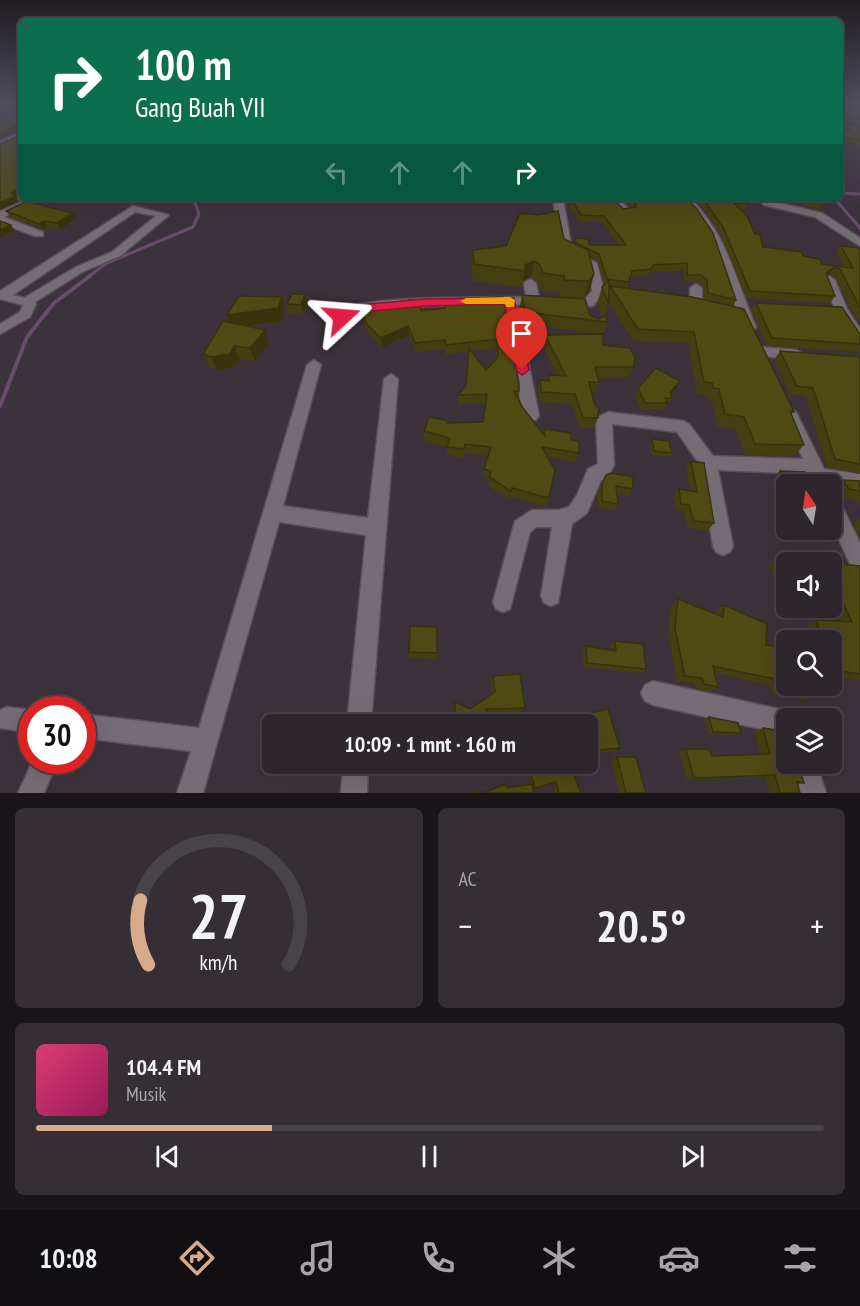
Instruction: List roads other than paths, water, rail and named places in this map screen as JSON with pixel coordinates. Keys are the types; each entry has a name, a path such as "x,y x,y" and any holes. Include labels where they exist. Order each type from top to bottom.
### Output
{"street":[{"path":"0,217 31,202 29,201"},
{"path":"337,325 346,313 358,308 426,302 510,300 590,309 603,292 591,263 567,253 559,201"},
{"path":"616,201 627,212"},
{"path":"688,201 705,217 721,244 764,357 816,356"},
{"path":"767,203 818,215 860,243"},
{"path":"1,295 133,209 164,215 116,254 80,269 26,302"},
{"path":"0,217 39,234"},
{"path":"829,280 839,312 860,339"},
{"path":"530,283 533,301"},
{"path":"696,288 698,305"},
{"path":"0,330 25,314 30,304 1,295"},
{"path":"510,300 531,417"},
{"path":"727,312 745,308"},
{"path":"839,312 860,316"},
{"path":"190,793 207,741 314,365"},
{"path":"361,714 391,379"},
{"path":"784,401 819,474"},
{"path":"503,602 522,527 532,518 564,519 575,515 583,505 594,474 602,472 606,465 604,421 608,418 678,425 708,463 723,546"},
{"path":"708,463 810,474"},
{"path":"842,478 860,481"},
{"path":"272,512 308,520 376,528"},
{"path":"551,596 564,519"},
{"path":"842,526 860,564"},
{"path":"653,693 776,720"},
{"path":"7,719 18,720"},
{"path":"96,728 207,741"},
{"path":"31,793 40,774"},
{"path":"354,793 355,774"},
{"path":"808,774 813,793"}],"waterway":[{"path":"843,193 860,194"},
{"path":"88,277 107,263 193,227 199,214 194,201"},
{"path":"837,201 860,228"},
{"path":"0,406 27,337 54,303 90,276"}]}
